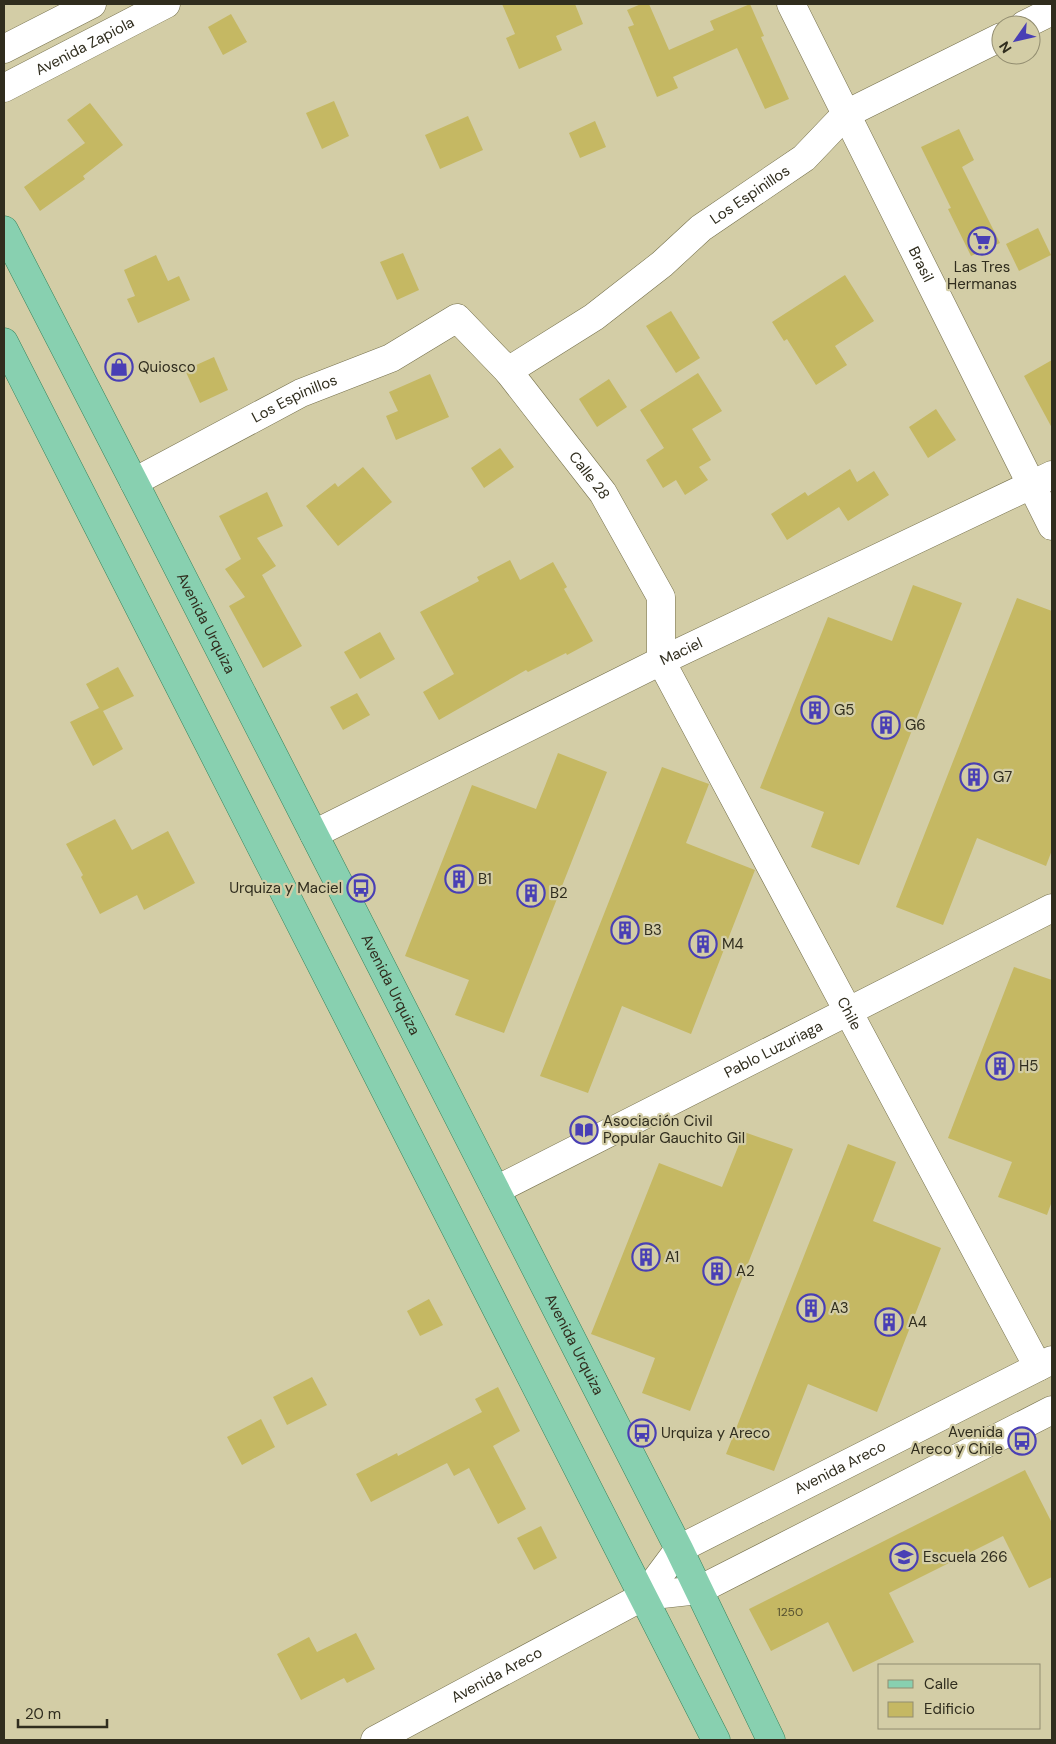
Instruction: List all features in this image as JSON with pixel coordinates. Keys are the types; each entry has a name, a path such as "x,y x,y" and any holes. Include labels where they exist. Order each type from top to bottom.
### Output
{"main road":[{"name":"Avenida Urquiza","path":"4,230 496,1190 699,1590 772,1740"},
{"path":"4,342 716,1740"}],"street":[{"path":"4,49 92,4"},
{"name":"Avenida Zapiola","path":"4,88 166,4"},
{"name":"Brasil","path":"791,4 846,114 1042,480 1052,526"},
{"name":"Los Espinillos","path":"508,371 594,317 662,264 701,228 804,158 846,114 991,42"},
{"name":"Los Espinillos","path":"134,482 301,393 391,358 457,318"},
{"name":"Calle 28","path":"457,318 508,371 603,493 661,597 661,661"},
{"name":"Maciel","path":"314,834 661,661 1042,480"},
{"name":"Chile","path":"661,661 848,1011 1045,1363"},
{"name":"Pablo Luzuriaga","path":"496,1190 1052,908"},
{"name":"Avenida Areco","path":"644,1596 678,1549 1045,1363"},
{"name":"Avenida Areco","path":"374,1740 644,1596 699,1590 1052,1410"}],"building":[{"path":"502,4 575,4 583,24 556,36 562,50 519,69 506,38 515,34"},
{"path":"641,4 649,4 669,50 714,30 710,21 750,4 764,36 761,37 789,99 765,109 737,48 673,77 678,88 657,97 628,27 634,25 627,10"},
{"path":"231,14 247,42 223,55 208,27"},
{"path":"334,101 349,136 322,149 306,113"},
{"path":"90,103 123,145 83,176 85,179 40,211 24,187 85,143 67,120"},
{"path":"468,116 483,150 440,169 425,135"},
{"path":"595,121 606,147 580,158 569,133"},
{"path":"959,129 974,160 962,167 1000,243 971,256 948,209 951,208 921,147"},
{"path":"1038,228 1051,255 1019,271 1006,244"},
{"path":"403,253 419,290 397,300 380,262"},
{"path":"156,255 168,281 179,276 190,300 138,323 127,299 135,296 124,270"},
{"path":"845,275 874,321 835,346 847,365 816,385 787,339 784,341 772,322"},
{"path":"671,311 700,358 676,373 646,326"},
{"path":"214,357 228,390 200,403 185,370"},
{"path":"1052,360 1052,428 1024,376"},
{"path":"698,373 722,411 692,429 711,460 699,467 708,480 685,495 676,480 663,488 646,460 664,448 640,410"},
{"path":"430,374 449,417 396,440 386,416 398,411 389,392"},
{"path":"609,379 627,407 597,427 579,399"},
{"path":"936,409 956,440 928,458 909,427"},
{"path":"500,448 514,467 484,488 471,468"},
{"path":"363,467 392,502 338,546 306,506 335,483 338,487"},
{"path":"850,469 857,482 874,471 889,495 848,521 839,507 787,540 771,514 805,492 808,496"},
{"path":"267,492 283,526 257,538 276,566 262,575 302,646 263,668 229,606 245,597 225,569 241,559 219,516"},
{"path":"510,560 520,580 553,562 567,587 564,589 593,641 528,672 526,670 439,720 423,692 454,674 420,612 479,581 477,577"},
{"path":"913,585 962,603 859,865 811,847 824,812 760,788 828,617 892,641"},
{"name":"G7","path":"1017,598 1052,611 1052,850 1046,866 977,838 943,925 896,907"},
{"path":"380,632 395,659 360,679 344,652"},
{"path":"118,667 134,696 103,711 123,749 93,766 70,722 99,708 86,684"},
{"path":"357,693 370,715 343,730 330,707"},
{"path":"558,753 607,772 504,1033 455,1015 469,980 405,956 472,785 536,809"},
{"path":"662,767 709,784 686,843 755,870 691,1034 622,1006 588,1093 540,1076"},
{"path":"115,819 132,850 168,831 195,883 144,910 137,895 100,914 81,877 83,875 66,844"},
{"path":"1014,967 1052,980 1052,1201 1047,1215 998,1197 1012,1162 948,1138"},
{"path":"744,1132 793,1149 690,1411 642,1393 655,1358 591,1334 659,1163 722,1187"},
{"path":"848,1144 896,1162 873,1221 941,1248 877,1412 808,1384 774,1471 726,1454"},
{"path":"429,1299 443,1325 420,1336 407,1311"},
{"path":"312,1377 327,1405 287,1425 273,1397"},
{"path":"498,1387 520,1431 493,1446 526,1509 498,1524 469,1468 454,1476 447,1463 371,1502 356,1474 397,1453 398,1456 482,1412 475,1399"},
{"path":"261,1419 275,1447 242,1465 227,1437"},
{"path":"1025,1470 1052,1523 1052,1577 1029,1588 1003,1536 889,1593 914,1642 853,1672 828,1622 771,1651 749,1609"},
{"path":"541,1526 557,1558 534,1570 517,1538"},
{"path":"356,1633 375,1669 347,1683 344,1678 301,1700 277,1654 309,1637 317,1652"}],"place":[{"name":"Las Tres Hermanas","path":"982,241"},
{"name":"Quiosco","path":"119,367"},
{"name":"G5","path":"815,710"},
{"name":"G6","path":"886,725"},
{"name":"G7","path":"974,777"},
{"name":"B1","path":"459,879"},
{"name":"Urquiza y Maciel","path":"361,888"},
{"name":"B2","path":"531,893"},
{"name":"B3","path":"625,930"},
{"name":"M4","path":"703,944"},
{"name":"H5","path":"1000,1066"},
{"name":"Asociación Civil Popular Gauchito Gil","path":"584,1130"},
{"name":"A1","path":"646,1257"},
{"name":"A2","path":"717,1271"},
{"name":"A3","path":"811,1308"},
{"name":"A4","path":"889,1322"},
{"name":"Urquiza y Areco","path":"642,1433"},
{"name":"Avenida Areco y Chile","path":"1022,1441"},
{"name":"Escuela 266","path":"904,1557"}]}
